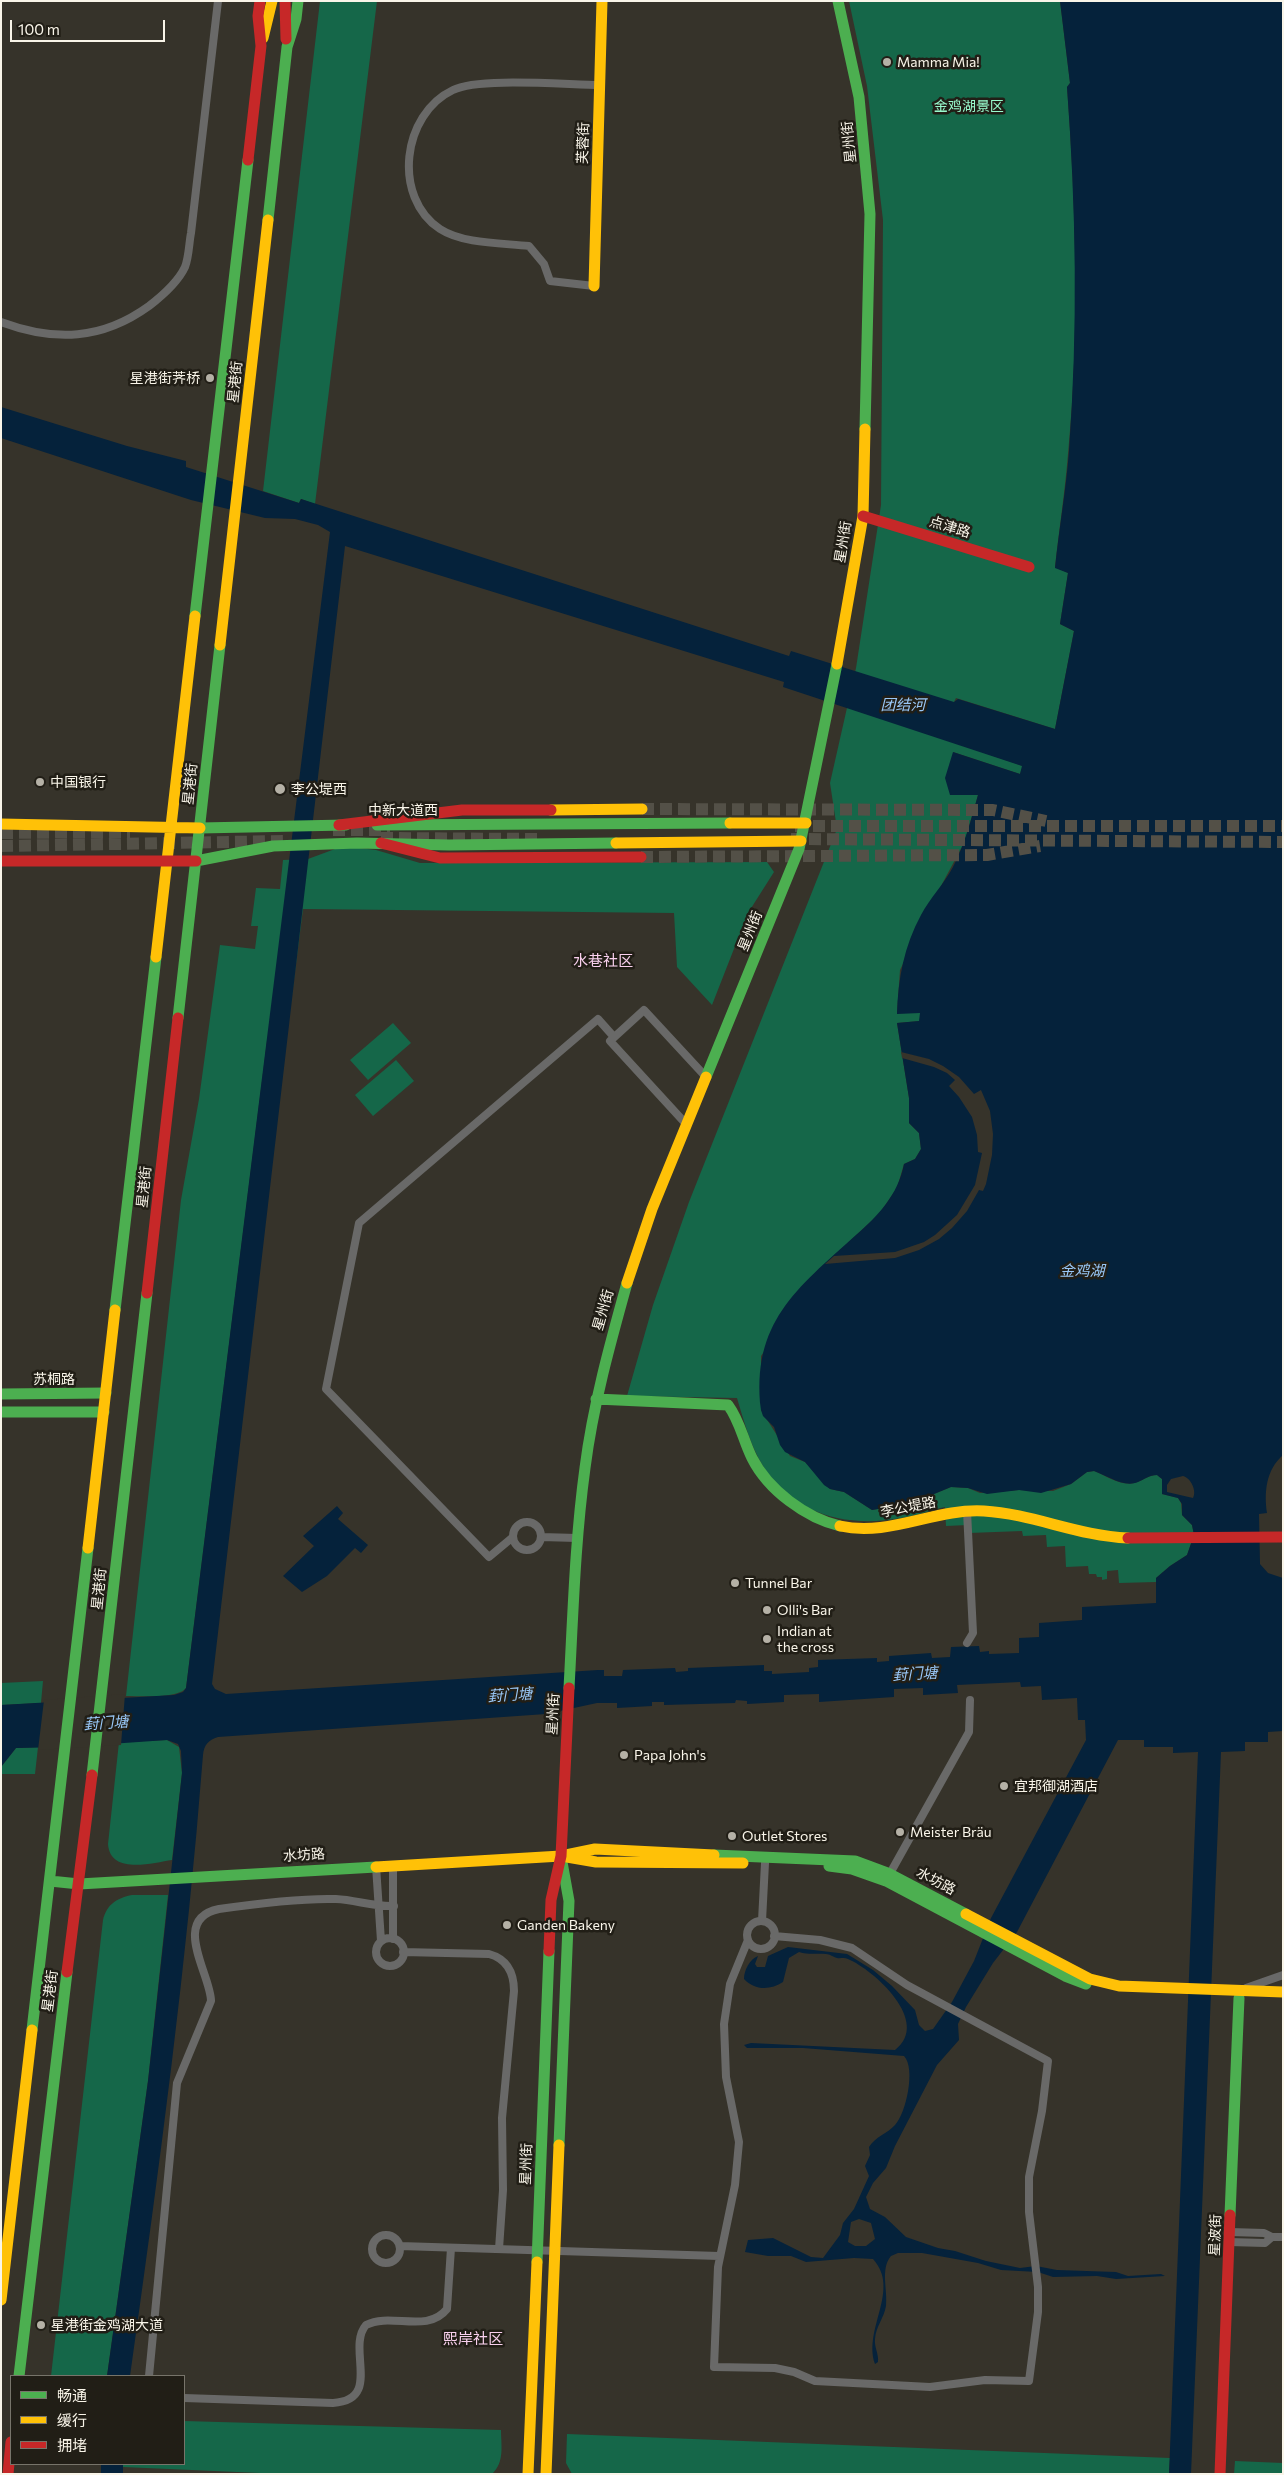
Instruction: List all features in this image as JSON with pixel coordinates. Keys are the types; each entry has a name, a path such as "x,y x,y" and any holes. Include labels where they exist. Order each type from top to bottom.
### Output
{"main road":[{"name":"星港街","path":"1,2300 64,1759 70,1686 104,1412 261,46 258,16 260,1"},
{"path":"261,46 272,1"},
{"path":"285,1 287,47"},
{"name":"星港街","path":"19,2375 45,2146 103,1686 287,47 296,18 298,1"},
{"name":"芙蓉街","path":"594,286 602,1"},
{"name":"星州街","path":"528,2474 551,1900 561,1856 577,1538 585,1466 596,1399 616,1314 631,1267 706,1077 794,864 801,841 838,656 862,516 870,205 859,97 838,1"},
{"name":"点津路","path":"862,516 1030,567"},
{"path":"339,825 462,810 642,809"},
{"name":"中新大道西","path":"1,824 200,828 273,825 806,822"},
{"path":"1,861 196,861 273,846 381,843 801,841"},
{"path":"381,843 440,858 640,857"},
{"name":"苏桐路","path":"1,1394 106,1393"},
{"path":"75,1394 75,1412"},
{"name":"李公堤路","path":"596,1399 728,1405 735,1413 754,1461 772,1483 797,1506 834,1525 861,1529 890,1527 968,1511 994,1513 1099,1535 1170,1538 1283,1537"},
{"path":"1,1412 104,1412"},
{"name":"水坊路","path":"50,1881 79,1884 561,1856 595,1849 835,1859 854,1861 888,1877 1016,1945 1065,1976 1100,1989 1123,1993 1216,1993 1283,1999"},
{"name":"星州街","path":"546,2474 569,1901 561,1856"},
{"name":"水坊路","path":"561,1856 596,1862 765,1863 836,1866 888,1877"},
{"name":"水坊路","path":"1239,1994 1283,1992"},
{"name":"星波街","path":"1220,2474 1239,1994"},
{"path":"8,2474 10,2453"}],"street":[{"path":"1,322 39,332 69,335 98,333 138,314 160,298 185,266 191,233 218,1"},
{"path":"594,286 550,281 544,264 529,246 478,242 441,230 421,212 409,186 409,160 416,128 431,104 454,89 481,84 600,85"},
{"path":"687,1125 610,1041 644,1010 706,1077"},
{"path":"541,1537 535,1525 527,1522 515,1528 513,1538 489,1557 326,1389 359,1223 598,1019 614,1037"},
{"path":"968,1511 973,1633 968,1643"},
{"path":"513,1538 520,1548 529,1550 537,1545 541,1537"},
{"path":"541,1537 577,1538"},
{"path":"888,1877 969,1732 970,1700"},
{"path":"762,1922 765,1863"},
{"path":"393,1865 393,1939"},
{"path":"376,1866 381,1941 376,1952 382,1963 395,1965 400,1961 404,1952 401,1944 393,1939 381,1941"},
{"path":"149,2375 177,2083 211,2001 210,1992 196,1949 195,1937 199,1923 212,1911 328,1899 380,1907 394,1906"},
{"path":"756,1922 762,1922 772,1926 774,1936 771,1944 762,1949 754,1947 748,1940 747,1933 750,1926 756,1922"},
{"path":"748,1940 735,1967 725,2011 725,2072 739,2142 735,2185 719,2256 714,2367 775,2368 794,2372 815,2381 938,2387 985,2380 1029,2381 1038,2312 1038,2280 1029,2212 1029,2176 1042,2110 1048,2061 907,1985 858,1951 846,1945 820,1940 774,1936"},
{"path":"404,1952 489,1954 502,1960 512,1970 514,1990 502,2118 503,2190 499,2249"},
{"path":"1239,1994 1283,1976"},
{"path":"1229,2237 1265,2242 1272,2237 1283,2237"},
{"path":"400,2246 719,2256"},
{"path":"185,2398 333,2403 349,2400 360,2388 361,2335 366,2325 380,2321 430,2321 447,2309 450,2248"}],"green space":[{"path":"320,1 377,1 315,504 301,499 299,503 263,491"},
{"name":"金鸡湖景区","path":"849,1 1060,1 1070,83 1067,87 1073,179 1075,316 1072,408 1055,567 1068,573 1060,624 1074,631 1055,729 956,698 954,702 942,738 1023,766 1020,774 953,752 978,795 964,843 900,970 897,1013 920,1013 920,1021 897,1023 909,1098 909,1123 919,1133 921,1149 915,1159 904,1164 897,1188 879,1214 825,1264 761,1356 761,1410 790,1456 805,1462 830,1489 844,1492 872,1510 895,1506 906,1512 929,1502 934,1494 951,1487 968,1488 980,1493 1019,1490 1053,1491 1071,1484 1087,1472 1094,1471 1119,1482 1129,1484 1157,1475 1162,1479 1162,1494 1178,1498 1181,1503 1182,1515 1192,1525 1194,1535 1187,1555 1156,1578 1156,1582 1119,1583 1118,1570 1107,1571 1107,1579 1102,1580 1102,1577 1097,1577 1096,1574 1089,1574 1088,1566 1066,1567 1065,1546 1047,1547 1046,1535 1023,1536 1022,1531 969,1533 968,1525 946,1526 945,1507 907,1517 881,1521 842,1519 823,1514 806,1507 790,1496 776,1483 763,1466 751,1441 737,1398 627,1396 653,1305 689,1202 837,829 830,783 856,668 881,505 883,220 867,86"},
{"path":"351,847 376,850 420,863 767,862 774,872 748,913 712,1005 677,967 674,913 303,909 286,1042 267,1041 186,1688 175,1694 126,1696 181,1200 199,1099 220,945 255,949 258,926 251,926 256,888 280,889 283,860 308,859 335,849"},
{"path":"393,1023 411,1043 368,1080 350,1060"},
{"path":"396,1060 414,1081 373,1116 355,1095"},
{"path":"43,1681 41,1703 1,1705 1,1683"},
{"path":"167,1740 179,1747 182,1773 172,1860 133,1865 116,1860 111,1854 108,1844 119,1742"},
{"path":"38,1747 35,1774 1,1774 1,1767 16,1748"},
{"path":"132,1895 168,1895 148,2081 107,2375 51,2375 103,1920 110,1906 122,1898"},
{"path":"185,2421 501,2430 501,2459 492,2474 283,2474 123,2467 123,2465 185,2465"},
{"path":"567,2434 1170,2458 1169,2474 572,2474 566,2463"},
{"path":"1235,2461 1283,2463 1283,2474 1234,2474"}],"water":[{"name":"金鸡湖","path":"1060,1 1283,1 1283,1455 1277,1461 1270,1474 1266,1489 1267,1513 1259,1514 1260,1564 1268,1573 1283,1578 1283,1731 1268,1732 1268,1742 1245,1742 1245,1751 1221,1752 1191,2474 1169,2474 1198,1752 1173,1753 1173,1747 1144,1747 1144,1740 1118,1740 1017,1932 993,1963 966,2007 958,2024 959,2040 937,2065 895,2146 886,2168 873,2183 866,2197 870,2209 885,2217 906,2237 986,2261 1020,2268 1036,2266 1057,2270 1116,2272 1128,2276 1161,2274 1165,2276 1116,2279 1097,2276 1053,2277 1038,2272 1001,2270 978,2263 922,2253 898,2253 891,2256 886,2267 886,2306 876,2334 875,2342 878,2362 875,2364 874,2337 883,2296 883,2283 881,2271 873,2259 854,2258 806,2262 791,2256 768,2256 745,2252 748,2240 773,2238 811,2257 823,2258 840,2235 843,2223 854,2209 869,2176 865,2166 870,2155 869,2147 895,2125 903,2111 909,2080 908,2062 904,2056 803,2048 747,2048 744,2045 751,2043 895,2050 905,2039 907,2026 903,2012 895,1998 884,1985 859,1965 847,1958 799,1952 789,1958 783,1982 768,1988 753,1986 748,1983 744,1979 746,1969 750,1962 758,1956 755,1964 757,1967 765,1967 768,1956 788,1947 847,1954 873,1970 892,1986 915,2010 919,2025 925,2031 933,2029 952,2002 974,1961 991,1918 1086,1740 1085,1720 1078,1720 1077,1698 1042,1700 1041,1686 1021,1687 1020,1682 957,1685 958,1693 923,1695 923,1688 894,1689 894,1697 819,1702 819,1694 784,1695 784,1702 747,1704 747,1701 736,1700 735,1703 664,1705 664,1702 652,1702 652,1706 617,1708 617,1703 597,1703 546,1714 218,1737 209,1741 204,1748 203,1755 181,1989 130,2375 107,2375 148,2081 182,1773 181,1751 178,1744 167,1740 67,1747 16,1748 1,1767 1,1705 174,1695 183,1692 186,1688 330,532 318,525 295,519 265,518 191,500 1,438 1,407 127,446 186,461 186,467 299,503 301,499 789,656 791,651 954,702 958,699 1055,729 1074,631 1060,624 1068,573 1055,568 1068,466 1074,360 1074,223 1067,87 1070,83","holes":["345,546 784,682 783,687 1022,766 1020,774 953,752 945,778 950,795 978,795 961,850 949,873 925,909 910,939 903,963 898,1001 897,1014 920,1013 919,1021 897,1023 909,1098 909,1123 919,1133 921,1149 915,1159 904,1164 897,1186 886,1204 864,1228 814,1273 782,1310 771,1331 763,1354 760,1380 763,1416 774,1427 780,1445 785,1452 805,1462 824,1485 830,1489 844,1492 872,1510 895,1506 906,1512 916,1510 929,1502 934,1494 951,1487 968,1488 987,1494 1019,1490 1041,1493 1071,1484 1087,1472 1094,1471 1127,1484 1157,1475 1162,1479 1162,1494 1178,1498 1182,1504 1182,1515 1192,1525 1194,1535 1187,1555 1156,1578 1156,1603 1082,1607 1082,1620 1039,1623 1039,1637 1019,1638 1019,1653 989,1654 989,1651 980,1652 979,1646 951,1647 950,1657 932,1658 931,1653 889,1656 889,1661 877,1662 877,1658 818,1660 818,1667 809,1668 809,1672 772,1674 772,1671 764,1671 764,1665 688,1668 688,1671 676,1672 675,1668 623,1670 622,1676 604,1676 604,1670 598,1670 226,1694 215,1689 212,1684","1183,1476 1191,1482 1194,1488 1193,1498 1167,1492 1167,1485 1171,1479","859,2219 871,2223 875,2239 866,2246 855,2246 848,2242 851,2222"]},
{"path":"337,1506 343,1513 338,1519 368,1545 361,1553 355,1548 327,1576 302,1592 283,1576 314,1546 303,1536"},
{"path":"101,2465 123,2465 123,2474 101,2474"}],"pier":[{"path":"901,1052 929,1059 943,1066 959,1077 974,1094 981,1090 990,1111 993,1134 992,1155 986,1184 983,1191 979,1190 967,1211 952,1228 939,1239 919,1250 895,1258 825,1264 834,1256 895,1252 924,1242 935,1235 957,1215 975,1185 982,1153 978,1152 977,1135 972,1117 949,1086 955,1080 947,1073 934,1067 902,1058"},
{"path":"125,1694 121,1745 38,1750 44,1700"}],"tunnel":[{"path":"642,809 993,810 1046,821"},
{"path":"795,826 1283,826"},
{"path":"333,830 390,830"},
{"path":"1,833 130,832"},
{"path":"381,838 539,839"},
{"path":"791,839 1283,842"},
{"path":"1,846 284,841"},
{"path":"641,857 987,855 1040,846"}],"traffic: fast":[{"path":"268,220 287,47 296,19 298,1"},
{"path":"838,1 859,97 870,214 865,429"},
{"path":"195,616 248,160"},
{"path":"178,1018 220,645"},
{"path":"706,1077 799,849 837,664"},
{"path":"377,825 730,823"},
{"path":"200,828 346,825"},
{"path":"196,861 273,846 357,843 449,845 616,843"},
{"path":"115,1310 156,957"},
{"path":"569,1688 577,1550 588,1444 608,1352 627,1283"},
{"path":"92,1775 147,1293"},
{"path":"1,1394 106,1393"},
{"path":"596,1399 728,1405 736,1418 752,1458 768,1481 789,1501 801,1509 827,1522 840,1526"},
{"path":"1,1412 104,1412"},
{"path":"32,2030 88,1548"},
{"path":"714,1855 855,1861 890,1874 966,1914"},
{"path":"559,2145 569,1901 562,1862"},
{"path":"829,1866 852,1869 886,1881 1065,1976 1086,1984"},
{"path":"50,1881 79,1884 376,1867"},
{"path":"537,2262 549,1951"},
{"path":"19,2375 67,1972"},
{"path":"1230,2215 1239,1998"}],"traffic: slow":[{"path":"263,38 272,1"},
{"path":"594,286 602,1"},
{"path":"220,645 268,220"},
{"path":"837,664 863,516 865,429"},
{"path":"156,957 195,616"},
{"path":"551,810 642,809"},
{"path":"730,823 806,823"},
{"path":"1,824 200,828"},
{"path":"616,843 801,841"},
{"path":"627,1283 652,1209 706,1077"},
{"path":"88,1548 115,1310"},
{"path":"840,1526 877,1528 966,1511 984,1511 1020,1516 1091,1533 1128,1538"},
{"path":"376,1867 561,1856 595,1849 714,1855"},
{"path":"567,1857 596,1862 743,1863"},
{"path":"966,1914 1090,1979 1119,1986 1283,1992"},
{"path":"1,2300 32,2030"},
{"path":"546,2474 559,2145"},
{"path":"528,2474 537,2262"}],"traffic: jam":[{"path":"248,160 261,46 258,16 260,1"},
{"path":"285,1 286,39"},
{"path":"863,516 1029,567"},
{"path":"339,825 462,810 551,810"},
{"path":"381,843 440,858 641,857"},
{"path":"1,861 196,861"},
{"path":"147,1293 178,1018"},
{"path":"1128,1538 1283,1537"},
{"path":"549,1951 551,1900 561,1856 569,1688"},
{"path":"67,1972 92,1775"},
{"path":"1220,2474 1230,2215"},
{"path":"8,2474 10,2453"}],"place":[{"name":"Mamma Mia!","path":"887,62"},
{"name":"星港街荠桥","path":"210,378"},
{"name":"中国银行","path":"40,782"},
{"name":"李公堤西","path":"280,789"},
{"name":"Tunnel Bar","path":"735,1583"},
{"name":"Olli's Bar","path":"767,1610"},
{"name":"Indian at the cross","path":"767,1639"},
{"name":"Papa John's","path":"624,1755"},
{"name":"宜邦御湖酒店","path":"1004,1786"},
{"name":"Meister Bräu","path":"900,1832"},
{"name":"Outlet Stores","path":"732,1836"},
{"name":"Ganden Bakeny","path":"507,1925"},
{"name":"星港街金鸡湖大道","path":"41,2325"}],"district":[{"name":"水巷社区","path":"603,961"},
{"name":"熙岸社区","path":"473,2339"}],"water label":[{"name":"团结河","path":"903,705"},
{"name":"葑门塘","path":"915,1674"},
{"name":"葑门塘","path":"510,1695"},
{"name":"葑门塘","path":"106,1723"}]}
